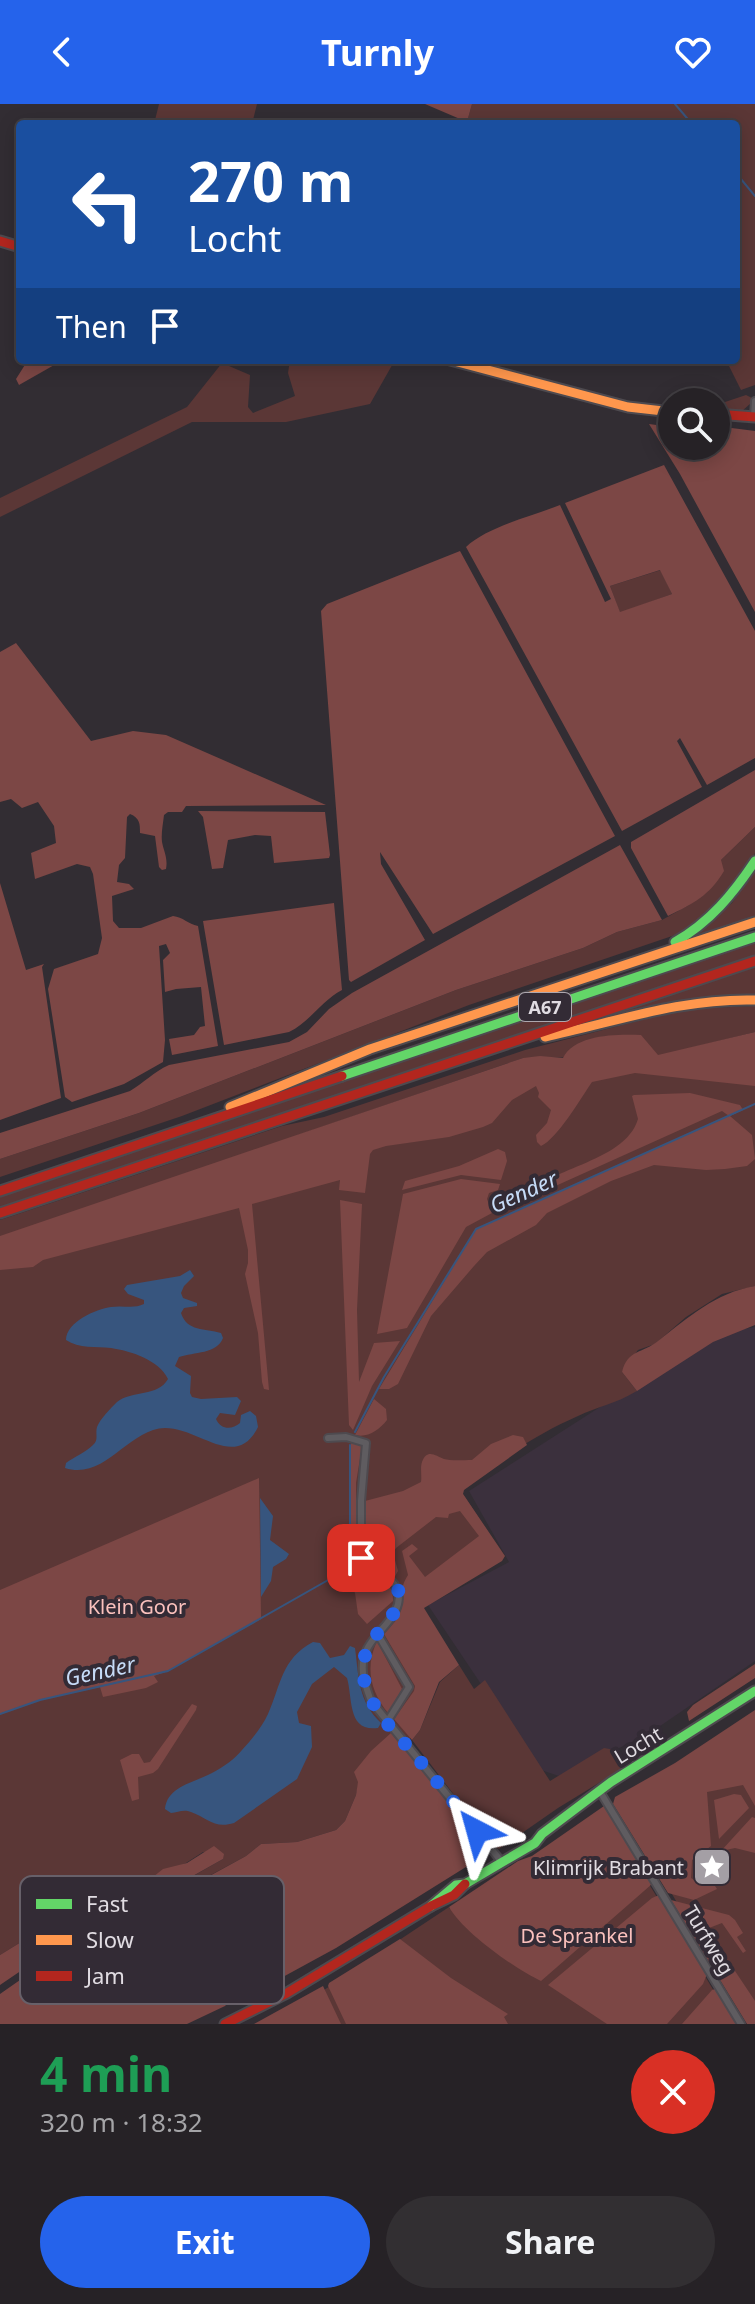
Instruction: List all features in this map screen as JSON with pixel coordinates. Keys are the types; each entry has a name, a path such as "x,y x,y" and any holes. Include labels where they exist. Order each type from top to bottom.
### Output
{"main road":[{"path":"465,364 628,407 658,410"},
{"path":"730,415 754,417"},
{"name":"A67","path":"628,963 679,940 707,922 735,891 755,861"},
{"name":"A67","path":"194,1125 239,1102 370,1049 755,922"},
{"name":"A67","path":"0,1191 755,937"},
{"name":"A67","path":"0,1213 755,961"},
{"name":"A67","path":"505,1044 567,1033 680,1004 719,999 755,1000"},
{"name":"Locht","path":"284,1993 431,1906 456,1885 465,1884 501,1861 509,1852 542,1834 599,1790 755,1691"},
{"name":"Locht","path":"225,2024 263,2004"}],"street":[{"path":"754,417 755,401"},
{"path":"328,1438 346,1437 366,1443 361,1501 361,1558 366,1565 391,1580 398,1591 399,1601 394,1614 364,1654 363,1672 371,1701 501,1861"},
{"path":"377,1633 409,1687 387,1722"},
{"name":"Turfweg","path":"599,1790 741,2024"}],"shaded area":[{"path":"755,1327 755,1661 647,1735 559,1776 538,1769 428,1605 509,1562 469,1491 714,1334"}],"green space":[{"path":"159,104 257,104 253,120 155,120"},
{"path":"425,104 472,104 468,120"},
{"path":"472,104 755,104 755,385 741,390 728,364 740,364 740,120 468,120"},
{"path":"25,364 56,364 19,385 16,379"},
{"path":"221,364 250,375 248,407 253,413 295,396 288,373 289,364 393,364 370,404 286,422 192,422 0,517 0,498 187,407"},
{"path":"746,395 752,398 741,412 730,412 730,400"},
{"path":"649,424 658,425 658,439"},
{"path":"730,428 755,431 755,612 671,460 730,460"},
{"path":"664,465 755,631 755,758 707,785 680,738 677,741 702,787 622,831 466,547 498,528 560,505 605,602 611,599 565,503","holes":["660,570 672,594 620,612 610,586"]},
{"path":"460,551 615,836 433,934 380,852 381,864 425,940 351,982 321,611 327,604"},
{"path":"661,570 672,594 620,613 610,586"},
{"path":"16,643 91,741 133,731 166,735 326,805 186,806 182,812 168,812 164,815 162,828 166,869 162,870 155,836 140,833 138,819 130,814 127,817 125,858 119,865 117,882 129,884 134,889 112,896 113,921 119,928 141,928 173,916 198,926 218,1046 172,1055 169,1039 194,1035 205,1026 201,987 165,992 163,960 170,953 166,944 159,946 165,1040 163,1062 124,1084 72,1102 65,1097 48,989 54,969 98,954 102,938 90,867 77,864 35,879 31,853 56,843 54,826 38,802 22,808 11,799 0,802 0,652"},
{"path":"755,770 755,827 721,860 724,871 707,893 668,916 631,848 631,842"},
{"path":"198,811 325,812 329,858 274,863 271,836 255,835 228,840 223,868 212,869 203,817"},
{"path":"755,827 755,853 743,875 713,909 681,933 469,1005 182,1116 0,1177 0,1159 139,1113 456,990 583,948 617,932 662,920 689,905 721,860"},
{"path":"620,845 662,920 617,932 583,948 456,990 139,1113 0,1159 0,1133 130,1091 169,1065 289,1042 307,1032 329,1009 352,993"},
{"path":"755,870 755,919 686,942 732,903"},
{"path":"0,883 26,970 44,964 61,1098 0,1120"},
{"path":"334,903 342,990 289,1032 224,1045 203,921"},
{"path":"755,942 755,956 0,1209 0,1197"},
{"path":"755,967 755,998 595,1020"},
{"path":"755,1006 755,1032 658,1056 523,1058 298,1135 407,1100 634,1067 755,1081 755,1286 722,1294 686,1317 655,1344 638,1350 622,1372 637,1391 533,1439 463,1489 463,1494 504,1556 422,1607 437,1680 417,1729 409,1740 397,1745 359,1781 345,1821 336,1830 297,1842 261,1844 209,1876 193,1876 223,1859 203,1852 156,1876 20,1876 20,1943 0,1955 0,1220 282,1126 324,1117 525,1050 683,1009"},
{"path":"755,1032 755,1086 635,1073 592,1082 561,1127 541,1146 536,1135 547,1123 551,1110 538,1097 536,1086 512,1100 492,1123 483,1127 449,1137 373,1150 365,1193 339,1190 340,1180 252,1204 269,1390 264,1389 262,1382 258,1333 245,1274 248,1250 239,1208 43,1260 33,1267 0,1270 0,1236 523,1058 563,1058 577,1044 598,1037 641,1035 658,1055"},
{"path":"690,1093 740,1105 743,1110 730,1116 752,1135 755,1159 747,1166 725,1169 654,1165 611,1181 547,1213 536,1225 487,1252 431,1316 398,1384 389,1389 379,1389 476,1229 729,1116 722,1111 531,1197 537,1187 549,1179 600,1156 630,1134 638,1119 632,1096"},
{"path":"498,1149 505,1152 507,1161 501,1180 461,1175 402,1190 405,1181 459,1166"},
{"path":"461,1179 500,1184 498,1190 489,1193 487,1199 492,1213 466,1227 407,1328 377,1334 403,1194"},
{"path":"340,1200 362,1204 357,1310 359,1382 374,1343 400,1341 372,1386 353,1430 349,1425"},
{"path":"755,1286 755,1325 713,1342 637,1391 622,1372 628,1359 703,1307 727,1294"},
{"path":"374,1399 386,1409 387,1420 373,1432 355,1435"},
{"path":"513,1435 523,1437 527,1445 464,1490 463,1494 505,1556 502,1561 424,1608 459,1665 439,1682 420,1730 412,1740 394,1719 415,1686 384,1634 398,1618 402,1606 403,1588 408,1575 402,1551 412,1544 418,1549 409,1556 425,1577 479,1536 460,1511 449,1514 448,1518 436,1517 396,1548 393,1553 398,1571 394,1578 367,1562 363,1546 365,1501 403,1491 421,1482 421,1464 426,1455 472,1460 491,1444"},
{"path":"351,1443 362,1446 356,1483 359,1563 390,1587 393,1601 367,1624 358,1614 355,1593 342,1572 350,1552"},
{"name":"Klein Goor","path":"259,1478 261,1619 154,1676 158,1682 146,1688 103,1697 100,1687 40,1700 0,1714 0,1590"},
{"path":"377,1641 402,1689 388,1713 377,1696 371,1678 371,1660"},
{"path":"755,1664 755,1678 689,1721 687,1712 693,1705"},
{"path":"459,1665 474,1689 485,1680 550,1781 604,1748 615,1750 622,1762 620,1770 499,1849 494,1847 412,1740 420,1730 440,1682"},
{"path":"192,1704 197,1706 196,1710 158,1769 138,1777 139,1799 132,1801 120,1760 139,1754 144,1763 150,1762"},
{"path":"755,1710 755,1806 743,1785 707,1792 711,1846 692,1860 691,1878 702,1885 713,1883 717,1889 694,1900 668,1893 613,1804 615,1797 675,1763"},
{"path":"391,1733 490,1852 336,1948 284,1976 284,1876 210,1876 261,1844 297,1842 336,1830 345,1821 356,1795 358,1782 354,1772"},
{"name":"Klimrijk Brabant","path":"719,1737 755,1775 755,2024 734,1999 669,1889"},
{"path":"741,1795 749,1808 719,1839 714,1800"},
{"path":"604,1806 652,1884 541,1981 490,1949 449,1907 518,1861 532,1856"},
{"name":"De Sprankel","path":"604,1810 734,2024 265,2024 306,2002 449,1907"},
{"path":"752,1817 755,1818 755,1853 735,1848 721,1851"},
{"path":"214,1846 224,1854 223,1859 193,1876 154,1876 163,1869 187,1863"},
{"path":"659,1895 707,1974 703,1984 667,2024 607,2024 548,1985 652,1898"},
{"path":"671,1900 729,1915 735,1920 743,1933 737,1937 746,1951 743,1953 722,1923 709,1928 755,2001 755,2024 747,2024"},
{"path":"400,1939 451,1978 508,2014 504,2017 508,2024 346,2024 329,1983"},
{"path":"20,1943 20,1971 0,1985 0,1955"},
{"path":"20,1980 20,2004 227,2004 187,2024 0,2024 0,1994"},
{"path":"323,1986 341,2024 254,2024"},
{"path":"715,1989 737,2024 682,2024 712,1990"}],"water":[{"path":"190,1270 194,1276 181,1293 183,1298 197,1303 197,1306 184,1308 181,1313 192,1326 221,1333 223,1338 210,1350 179,1357 175,1366 191,1376 192,1397 237,1397 241,1401 235,1415 220,1413 216,1419 221,1425 230,1428 237,1425 241,1415 250,1411 256,1416 258,1427 249,1440 239,1446 228,1447 165,1428 139,1436 92,1467 79,1470 65,1468 66,1463 95,1443 98,1424 117,1402 158,1388 168,1379 158,1367 135,1354 71,1343 66,1340 67,1333 76,1322 98,1310 144,1304 144,1300 128,1294 124,1289 127,1285 180,1276"},
{"path":"260,1498 273,1516 270,1540 289,1554 273,1567 271,1581 261,1597"},
{"path":"313,1642 320,1643 330,1658 344,1655 350,1646 355,1648 361,1688 373,1715 381,1723 378,1728 368,1728 356,1719 347,1678 334,1667 312,1684 297,1712 299,1723 311,1726 312,1747 297,1779 234,1823 216,1824 188,1811 171,1813 165,1809 167,1801 177,1790 216,1771 239,1753 266,1719 283,1674 294,1656"}],"waterway":[{"path":"675,104 689,120"},
{"path":"740,178 755,196"},
{"name":"Gender","path":"355,1432 384,1377 476,1229 755,1104"},
{"name":"Gender","path":"0,1714 40,1700 168,1671 344,1571 350,1552 350,1445"}],"traffic: fast":[{"path":"675,942 699,926 720,906 755,861"},
{"path":"342,1076 755,937"},
{"path":"431,1906 456,1885 465,1884 535,1843 542,1834 611,1782 755,1691"}],"traffic: slow":[{"path":"465,364 628,407 658,410"},
{"path":"230,1107 370,1049 755,922"},
{"path":"545,1037 675,1007 755,1000"}],"traffic: jam":[{"path":"0,241 16,246"},
{"path":"730,415 755,417"},
{"path":"0,1213 755,961"},
{"path":"0,1191 342,1076"},
{"path":"284,1994 454,1895 465,1884"},
{"path":"225,2024 265,2004"}],"place":[{"name":"Klimrijk Brabant","path":"712,1867"}],"route":[{"path":"361,1558 366,1565 391,1580 398,1591 399,1601 394,1614 370,1641 364,1654 363,1672 371,1701 477,1831"}]}
